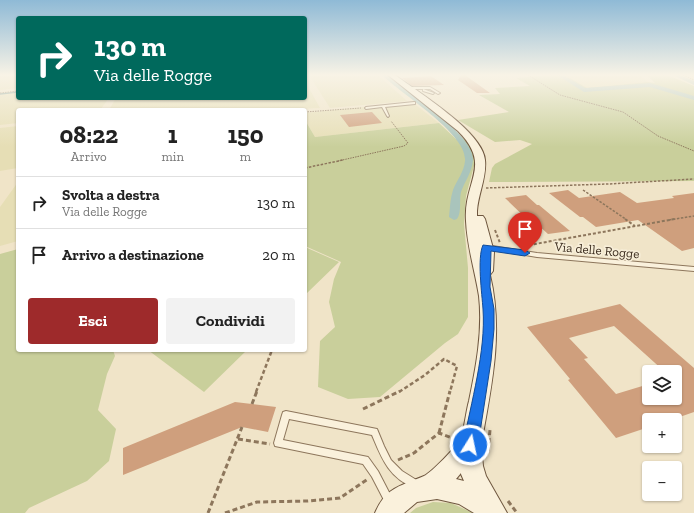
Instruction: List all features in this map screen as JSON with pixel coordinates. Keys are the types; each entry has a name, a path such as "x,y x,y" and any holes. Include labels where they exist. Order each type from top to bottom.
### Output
{"street":[{"path":"423,99 472,138 479,151 482,165 479,190 471,210 481,247 488,309 487,343 470,445 472,472 493,513"},
{"path":"388,511 406,496 428,487 446,473 470,445"},
{"path":"428,487 443,487 469,495 493,513"}],"lane":[{"path":"366,108 414,103"},
{"path":"382,106 388,116"},
{"name":"Via delle Rogge","path":"481,247 514,250 537,255 694,270"},
{"path":"388,511 375,474 366,460 278,443 286,415 374,432 388,465 408,480 428,487"}],"path":[{"path":"576,99 623,112 658,136 694,151"},
{"path":"307,112 366,108"},
{"path":"307,168 404,146 408,143 407,140 388,116"},
{"path":"479,190 694,179"},
{"path":"583,190 635,226"},
{"path":"514,250 526,245 694,216"},
{"path":"252,404 271,352"},
{"path":"363,409 394,396 425,376 444,359 457,366 439,433"},
{"path":"208,513 242,427"},
{"path":"238,439 271,444"}],"shaded area":[{"path":"0,99 108,100 102,108 16,108 16,123 0,125"},
{"path":"315,99 320,108 307,109 110,108 115,100"},
{"path":"324,99 405,99 407,101 330,108"},
{"path":"412,102 439,123 315,137 307,123 307,113"},
{"path":"16,126 16,168 0,171 0,128"},
{"path":"16,185 16,242 0,246 0,207"}],"green space":[{"path":"486,99 694,99 694,181 489,182 492,168 495,164 532,144 520,140 495,142 458,120 509,112"},
{"path":"307,123 315,137 439,123 456,139 462,138 468,141 475,162 466,196 464,224 468,268 468,317 458,334 380,397 348,399 318,387 320,341 335,327 329,302 334,279 341,262 307,247"},
{"path":"307,248 339,262 307,293"},
{"path":"16,250 16,352 114,352 115,356 107,374 98,410 116,429 109,461 87,481 29,508 25,513 0,513 0,254"},
{"path":"151,352 245,352 204,392"},
{"path":"433,502 451,503 473,513 410,513 416,508"}],"building":[{"path":"372,112 382,123 349,127 340,115"},
{"path":"568,190 579,198 620,192 637,203 674,198 672,196 694,193 694,248 682,251 638,220 596,227 583,217 580,217 549,193"},
{"path":"526,195 570,231 548,234 537,224 533,225 505,198"},
{"path":"620,304 694,368 694,412 682,416 682,413 642,413 642,429 616,438 568,380 570,379 527,327","holes":["614,326 657,365 682,365 682,405 642,405 642,386 616,394 584,359 588,358 569,338"]},
{"path":"235,402 276,407 268,432 242,427 123,475 123,448"}],"waterway":[{"path":"414,99 446,124 457,135 465,146 469,155 467,171 456,195 454,217"}],"route":[{"path":"470,445 487,350 489,329 485,287 487,260 486,247 514,250 525,253"}]}
